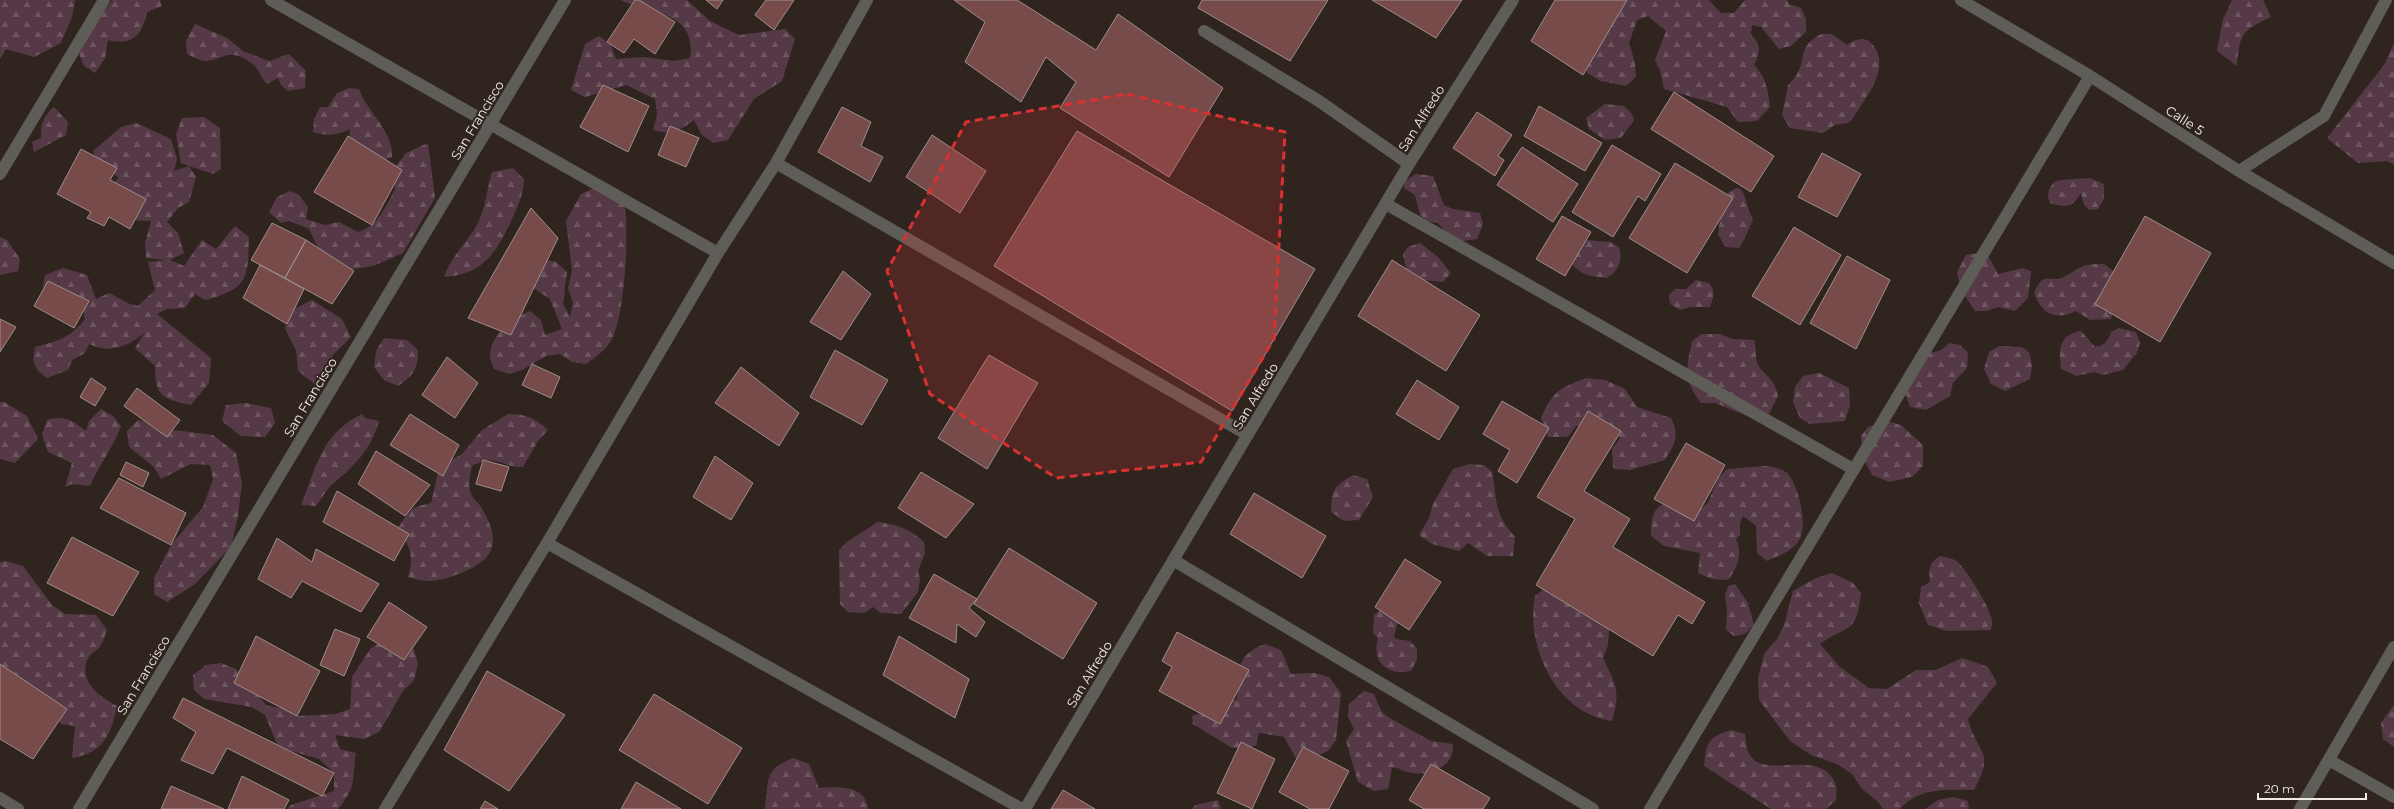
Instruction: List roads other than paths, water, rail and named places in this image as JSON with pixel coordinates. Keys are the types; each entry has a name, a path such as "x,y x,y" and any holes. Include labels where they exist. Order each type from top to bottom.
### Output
{"street":[{"path":"0,174 104,0"},
{"path":"271,0 718,253"},
{"name":"San Francisco","path":"78,809 566,0"},
{"path":"386,809 547,543 718,253 776,163 867,0"},
{"name":"San Alfredo","path":"1025,809 1409,164 1512,0"},
{"name":"Calle 5","path":"1961,0 2090,76 2239,171 2394,263"},
{"path":"2239,171 2324,116 2386,0"},
{"path":"1204,31 1319,101 1409,164"},
{"path":"1650,809 2090,76"},
{"path":"776,163 1248,435"},
{"path":"1386,204 1854,469"},
{"path":"547,543 1022,809"},
{"path":"1173,560 1592,809"},
{"path":"2300,809 2394,647"},
{"path":"2329,760 2394,797"},
{"path":"0,798 18,809"}]}
